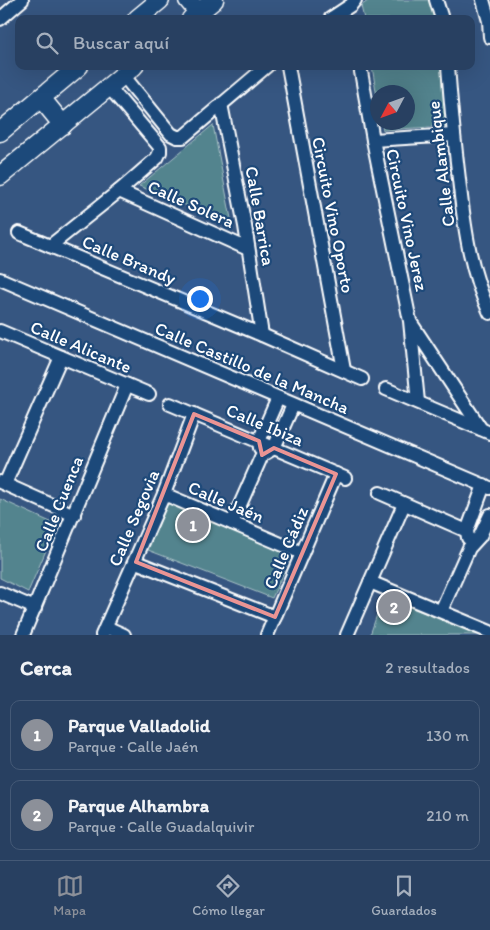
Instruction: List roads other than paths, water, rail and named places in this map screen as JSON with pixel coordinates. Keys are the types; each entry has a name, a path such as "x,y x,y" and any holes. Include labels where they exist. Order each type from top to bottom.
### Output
{"street":[{"path":"2,13 22,0"},
{"path":"142,15 160,0"},
{"path":"193,10 214,0"},
{"path":"436,0 441,15"},
{"path":"483,0 489,21 490,37"},
{"path":"335,15 353,2"},
{"path":"352,15 353,2"},
{"path":"0,132 74,70"},
{"path":"122,76 171,134 177,138 183,137 261,70"},
{"name":"Circuito Vino Oporto","path":"289,70 344,370"},
{"name":"Circuito Vino Jerez","path":"361,70 410,321 418,402"},
{"name":"Calle Alambique","path":"448,70 453,135 469,252 480,292 490,313"},
{"path":"50,246 119,191 157,158 160,152 160,147 128,109 122,76"},
{"path":"0,176 122,76"},
{"path":"41,98 63,125"},
{"path":"128,109 142,98"},
{"name":"Calle Barrica","path":"221,104 262,335"},
{"path":"373,140 453,135"},
{"name":"Calle Solera","path":"119,191 248,249"},
{"name":"Calle Brandy","path":"19,233 362,379"},
{"name":"Calle Castillo de la Mancha","path":"0,279 487,487"},
{"name":"Circuito Vino Jerez","path":"410,321 486,431"},
{"name":"Calle Alicante","path":"0,331 149,394"},
{"path":"61,357 3,483 74,515"},
{"name":"Calle Cuenca","path":"23,635 127,385"},
{"path":"386,389 486,431"},
{"path":"262,456 259,441 278,398"},
{"name":"Calle Ibiza","path":"170,404 341,476"},
{"path":"232,523 262,456 274,448 293,405"},
{"name":"Calle Segovia","path":"104,631 136,562 194,414"},
{"name":"Calle Cádiz","path":"267,635 302,553 341,476"},
{"path":"441,612 469,548 467,531 487,487"},
{"path":"380,492 467,531"},
{"name":"Calle Jaén","path":"164,494 302,553"},
{"path":"347,635 404,504"},
{"path":"469,548 485,538 490,515"},
{"path":"136,562 275,617"},
{"path":"370,582 490,632"},
{"path":"0,593 34,608"},
{"path":"104,631 124,635"}],"place":[{"name":"Parque Valladolid","path":"193,525"},
{"name":"Parque Alhambra","path":"394,607"}]}
